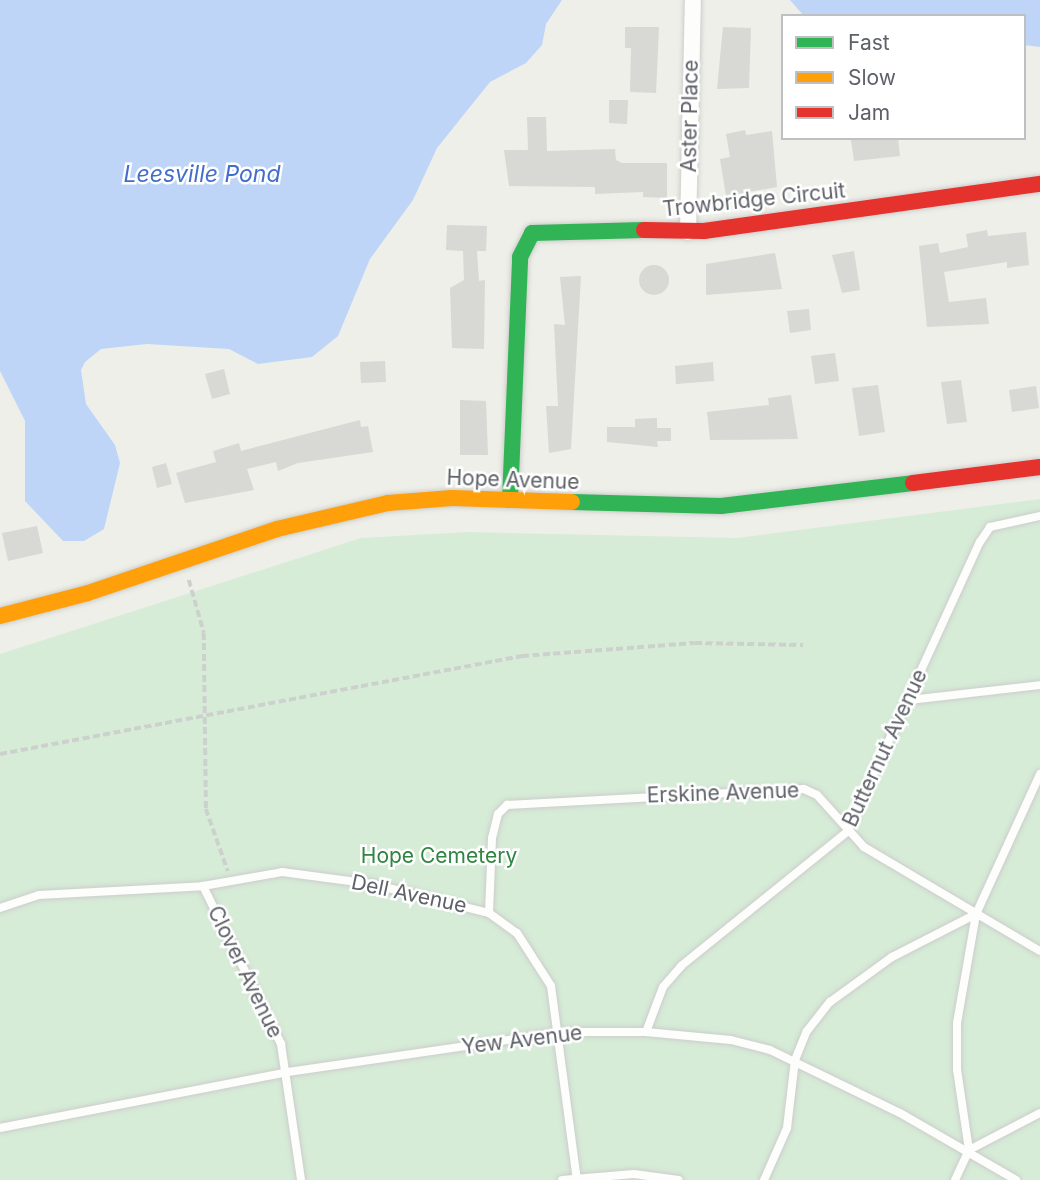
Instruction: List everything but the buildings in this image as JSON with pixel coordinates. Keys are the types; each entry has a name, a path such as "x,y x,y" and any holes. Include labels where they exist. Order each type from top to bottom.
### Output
{"main road":[{"name":"Trowbridge Circuit","path":"510,500 520,257 526,239 541,230 561,228 688,232 1040,184"},
{"name":"Hope Avenue","path":"0,616 356,509 452,498 721,506 1040,467"}],"street":[{"name":"Aster Place","path":"688,232 693,1"}],"lane":[{"name":"Butternut Avenue","path":"646,1032 663,987 681,966 847,832 990,527 1040,516"},
{"path":"909,700 1040,685"},
{"path":"955,1180 969,1150 957,1070 957,1023 976,914 1040,774"},
{"name":"Erskine Avenue","path":"489,913 498,814 518,802 804,789 822,800 847,832 1040,951"},
{"name":"Dell Avenue","path":"203,886 282,872 372,884 489,913 536,956 551,986 561,1032 577,1179"},
{"name":"Clover Avenue","path":"0,908 66,892 203,886 281,1044 288,1072 301,1180"},
{"path":"764,1180 787,1128 795,1060 807,1031 853,983 976,914"},
{"name":"Yew Avenue","path":"0,1128 288,1072 561,1032 646,1032 731,1040 795,1060 969,1150 1016,1180"},
{"path":"969,1150 1040,1113"},
{"path":"562,1180 679,1180"}],"path":[{"path":"185,560 204,633 206,809 231,879"},
{"path":"0,754 206,715 588,649 803,645"}],"green space":[{"name":"Hope Cemetery","path":"1040,499 1040,1180 0,1180 0,654 361,538 468,532 737,538"}],"water":[{"name":"Leesville Pond","path":"0,0 562,0 546,24 542,45 526,63 490,82 437,148 413,200 370,259 338,336 312,357 258,364 229,349 147,344 101,349 85,362 81,370 86,404 115,445 120,463 104,529 84,541 63,541 25,501 25,421 0,371"},
{"path":"790,0 1040,0 1040,47 1026,45 1026,14 802,14"}],"traffic: fast":[{"path":"510,500 520,257 532,233 644,230"},
{"path":"572,502 721,506 913,483"}],"traffic: slow":[{"path":"0,616 88,593 277,529 388,503 452,498 572,502"}],"traffic: jam":[{"path":"644,230 704,231 1040,184"},
{"path":"913,483 1040,467"}]}
